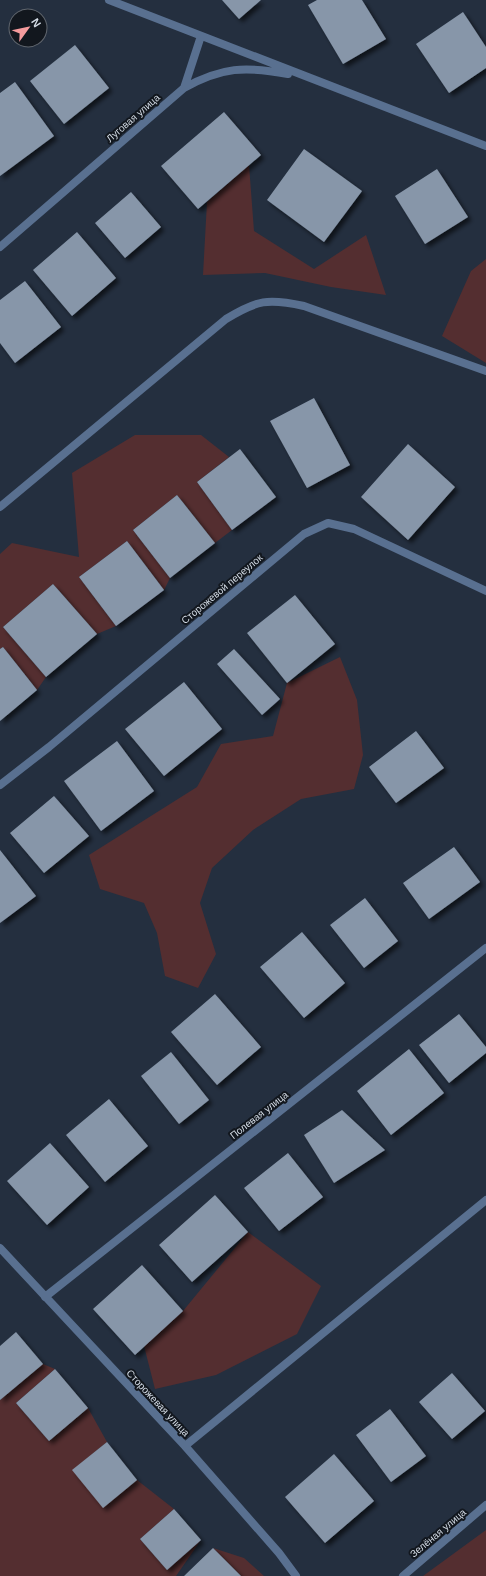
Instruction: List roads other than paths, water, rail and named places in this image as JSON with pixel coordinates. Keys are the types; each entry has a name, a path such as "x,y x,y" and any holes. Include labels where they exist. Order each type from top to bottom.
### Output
{"street":[{"name":"Луговая улица","path":"109,0 307,78 486,146"},
{"path":"184,88 201,36"},
{"name":"Луговая улица","path":"0,247 184,88 202,78 229,70 264,70 307,78"},
{"path":"0,507 226,319 244,307 263,302 284,302 304,306 486,371"},
{"name":"Сторожевой переулок","path":"0,785 49,747 304,534 328,523 354,529 486,591"},
{"name":"Полевая улица","path":"45,1297 486,948"},
{"path":"185,1446 486,1200"},
{"name":"Сторожевая улица","path":"0,1248 185,1446 279,1553 296,1576"},
{"name":"Зелёная улица","path":"403,1576 486,1505"}]}
